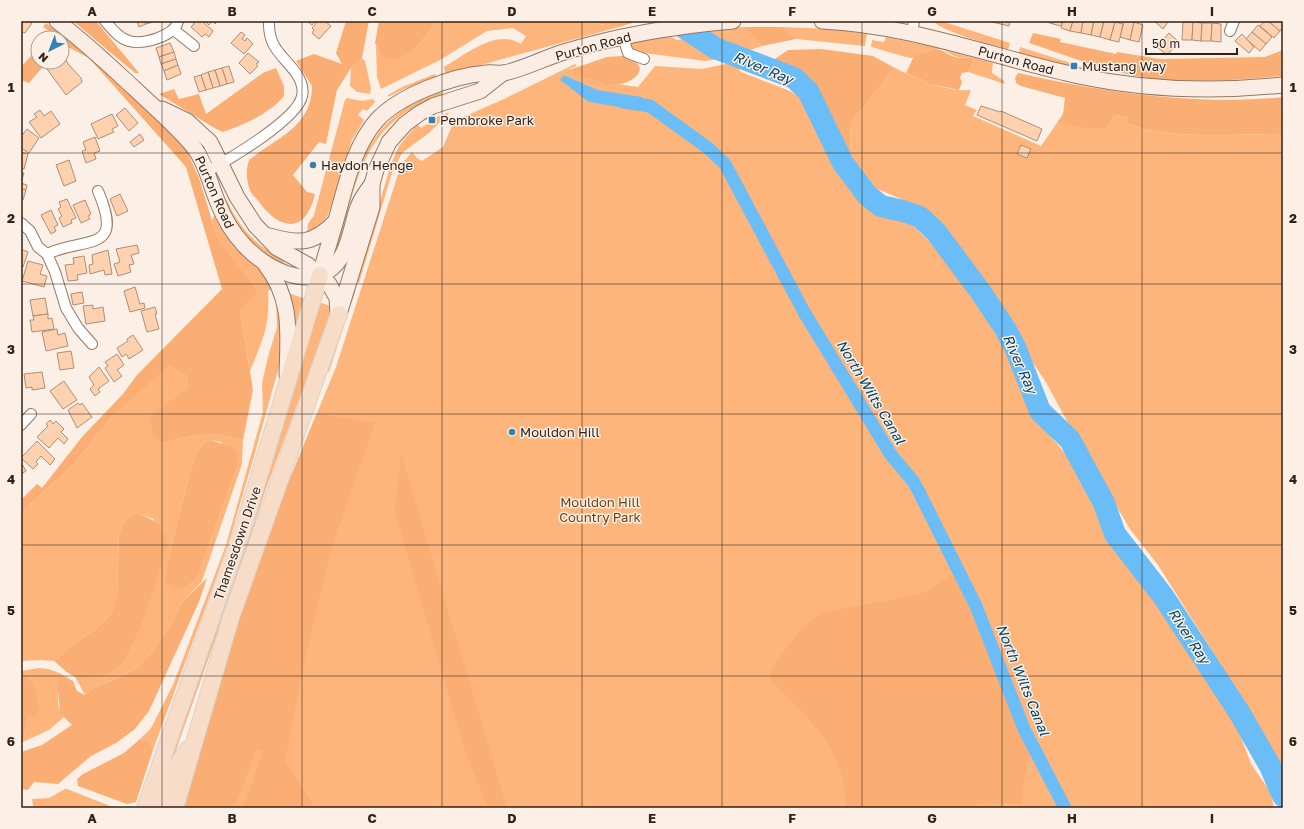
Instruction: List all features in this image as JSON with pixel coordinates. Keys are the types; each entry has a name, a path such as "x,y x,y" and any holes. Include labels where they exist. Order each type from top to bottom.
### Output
{"main road":[{"name":"Purton Road","path":"57,21 98,53 154,105 195,149 227,223 245,246 270,266 292,275 305,278 320,275 333,267 342,258 358,204 372,184"},
{"name":"Purton Road","path":"338,314 372,208 372,184 378,164 389,142 410,119 433,106 480,91 504,73 564,52 658,30 689,25 732,21"},
{"name":"Purton Road","path":"822,21 913,27 1024,63 1112,82 1176,88 1222,89 1283,85"},
{"name":"Purton Road","path":"320,275 359,148 369,130 391,108 411,95 438,85 486,73 504,73"},
{"name":"Purton Road","path":"154,105 183,119 199,131 210,142 246,212 283,253 308,265 329,284 336,298 338,314"},
{"path":"266,235 294,241 309,240 325,232 336,221"},
{"name":"Purton Road","path":"262,260 276,279 284,297 287,324 287,384"},
{"name":"Thamesdown Drive","path":"145,808 246,519 320,275"},
{"name":"Thamesdown Drive","path":"175,808 236,602 338,314"},
{"path":"160,808 175,768 194,741"}],"street":[{"path":"105,21 116,33 129,42 152,39 176,26 194,46"},
{"path":"206,172 222,164 291,116 302,96 302,86 296,74 278,54 273,46 270,38 269,21"},
{"path":"1230,31 1234,21"},
{"path":"623,37 628,53 635,57 644,58"},
{"path":"47,254 94,241 106,230 108,220 98,191"},
{"path":"21,223 30,231 38,247 47,254 55,272 66,308 78,328 92,344"},
{"path":"21,425 30,414"}],"green space":[{"path":"438,21 580,21 619,27 445,74 444,67 482,45 502,39 512,40 521,44 526,36 513,28 487,31 440,60 381,89 377,77 376,45 381,55 414,50"},
{"path":"933,21 941,21 1010,43 1008,50 957,34 947,30"},
{"path":"742,27 762,46 726,58 705,61 637,52 630,48 631,44 634,42 667,35 677,40 702,37 712,28"},
{"path":"783,27 832,29 867,34 865,46 796,39"},
{"path":"886,37 939,48 970,57 958,57 941,49 936,49 910,58 871,47 872,40 884,42"},
{"path":"1020,47 1071,63 1070,67 1019,53"},
{"path":"362,58 365,61 371,88 370,94 357,92 350,86 351,68"},
{"path":"975,58 993,63 992,73 1004,81 1005,84 968,72"},
{"name":"Mouldon Hill Country Park","path":"735,62 741,72 790,91 803,99 811,110 843,179 865,203 887,217 911,224 930,242 974,297 1011,360 1036,419 1068,457 1114,544 1233,716 1251,764 1271,793 1274,808 180,808 254,566 336,367 401,165 412,152 422,161 443,147 454,121 504,99 575,64 577,66 569,69 611,83 638,87 655,66 702,69"},
{"path":"895,68 942,87 971,90 965,105 977,110 973,116 1041,146 1057,123 1084,127 1109,124 1115,115 1127,117 1128,124 1163,132 1204,135 1283,134 1283,774 1248,708 1158,565 1130,529 1076,438 1047,384 965,260 929,216 908,202 875,188 866,180 850,153 851,122"},
{"path":"435,74 436,78 404,89 388,97 388,95 402,87"},
{"path":"441,92 442,95 415,107 394,121 379,138 367,156 358,177 337,251 334,250 356,175 365,154 378,134 393,117 414,103"},
{"path":"347,98 362,101 373,99 375,102 367,111 363,109 358,115 364,120 352,140 328,215 320,226 307,233 308,224 314,215 345,100"},
{"path":"450,112 429,133 402,153 392,173 359,283 356,282 391,164 399,146 417,124 421,128 439,116"},
{"path":"224,197 245,230 263,247 284,260 283,264 271,257 247,237 229,210 223,199"},
{"path":"214,216 234,247 263,272 272,289 268,291 268,314 265,332 250,371 240,310 257,293 217,237 212,220"},
{"path":"353,288 356,289 329,372 325,370"},
{"path":"288,293 306,299 296,334 293,333"},
{"path":"276,298 282,305 280,363 226,552 153,750 149,742 140,739 151,728 173,685 226,545 263,412 262,383 277,327"},
{"path":"319,302 330,306 329,319 266,489 237,578 157,804 170,754"},
{"path":"169,364 187,376 188,389 164,443 185,437 215,434 243,440 242,464 202,581 182,602 169,629 142,664 134,670 92,689 85,695 75,677 93,677 154,519 137,513 126,519 119,533 117,594 111,614 101,625 71,646 54,661 21,661 21,512 73,465 111,418","holes":["211,440 221,442 237,467 197,578 184,589 164,578 189,475 197,452 204,443"]},
{"path":"39,668 57,672 73,681 61,676 58,692 58,703 64,717 49,730 23,742 28,716 21,671"},
{"path":"65,789 115,808 44,808 33,806 32,799 49,798"}],"shaded area":[{"path":"73,21 96,21 139,73 135,73"},
{"path":"346,21 369,21 362,58 351,68 337,90 326,144 319,142 293,175 307,192 315,194 311,207 299,222 292,224 284,223 275,219 267,212 252,194 247,175 249,160 291,130 306,112 312,86 296,61 314,54 342,64 336,53"},
{"path":"379,21 438,21 414,50 394,60 381,55 375,43"},
{"path":"580,21 639,21 619,27"},
{"path":"46,23 56,30 48,30 43,27"},
{"path":"742,27 783,27 796,39 762,46"},
{"path":"1033,33 1061,39 1060,42 1116,54 1117,52 1160,59 1265,57 1283,50 1283,76 1187,81 1131,75 1106,69 1029,43"},
{"path":"70,41 98,61 185,147 199,178 217,237 258,293 240,310 253,390 243,440 215,434 185,437 164,443 153,436 150,415 188,389 187,376 169,365 111,418 73,465 21,512 21,500 37,484 42,488 82,437 123,394 137,375 222,289 186,167 89,58 70,48"},
{"path":"821,49 873,56 895,68 851,122 850,153 800,88 772,61 788,50"},
{"path":"934,49 940,50 955,57 975,58 968,72 962,73 960,78 962,82 959,90 931,84 906,73 914,56"},
{"path":"623,56 637,63 640,70 635,77 623,84 599,82 569,70 607,57"},
{"path":"30,57 30,70 40,70 29,83 21,80 21,67"},
{"path":"276,68 284,86 284,96 271,109 263,114 223,132 159,94 174,89 179,99 199,94 206,114 263,73"},
{"path":"1018,73 1083,86 1149,96 1217,100 1283,97 1283,134 1204,135 1163,132 1128,124 1127,117 1115,115 1108,125 1100,128 1081,127 1057,123 1063,114 1065,98 1021,86 1016,83 1015,78"},
{"path":"317,413 375,423 331,549 304,664 285,761 315,808 243,808 263,751 257,748 234,808 180,808 254,566"},
{"path":"211,440 237,451 237,467 197,578 184,589 175,588 170,586 164,578 189,475 197,452 204,443"},
{"path":"401,454 507,808 488,808 465,751 395,512"},
{"path":"137,513 158,524 164,533 167,545 139,631 123,661 115,670 96,677 85,678 73,676 54,661 71,646 101,625 111,614 117,594 119,533 126,519"},
{"path":"954,575 973,613 1029,755 1023,787 1022,804 983,803 967,808 845,808 844,788 840,769 832,752 811,721 770,680 772,668 799,631 821,613 921,594"},
{"path":"207,578 199,602 149,711 135,729 116,743 91,756 58,784 34,782 28,790 21,789 21,752 42,745 72,725 60,713 57,679 61,676 73,681 77,691 85,695 92,689 134,670 142,664 169,629 182,602"},
{"path":"21,675 31,681 36,690 39,712 36,716 28,716 23,742 21,742"},
{"path":"140,739 149,742 153,750 136,802 127,804 78,786 77,779 83,774 124,753"}],"water":[{"path":"564,75 597,90 642,97 642,111 589,102 560,80"}],"building":[{"path":"21,21 29,21 32,23 25,33 23,32 21,34"},
{"path":"137,21 145,21 146,24 139,27"},
{"path":"145,21 153,21 153,22 146,24"},
{"path":"193,21 202,21 213,31 209,37 205,34 202,37 191,27 194,24"},
{"path":"205,21 213,21 209,25"},
{"path":"307,21 316,21 312,25"},
{"path":"318,21 325,21 331,26 319,39 312,33 314,30 312,28"},
{"path":"992,21 1010,21 1009,26"},
{"path":"1044,21 1054,21 1053,24"},
{"path":"1054,21 1063,21 1061,26 1053,24"},
{"path":"1063,21 1073,21 1070,31 1061,28"},
{"path":"1073,21 1083,21 1081,33 1070,31"},
{"path":"1083,21 1094,21 1091,35 1081,33"},
{"path":"1094,21 1104,21 1100,37 1091,35"},
{"path":"1104,21 1115,22 1110,40 1100,37"},
{"path":"1124,21 1134,22 1130,40 1120,37"},
{"path":"1154,21 1169,21 1163,29"},
{"path":"1264,21 1268,21 1280,31 1274,38 1260,26"},
{"path":"1268,21 1282,21 1283,27 1280,31"},
{"path":"1115,22 1123,24 1119,42 1110,40"},
{"path":"1134,22 1143,25 1139,42 1130,40"},
{"path":"1183,22 1193,22 1192,40 1182,40"},
{"path":"1193,22 1202,23 1201,41 1192,40"},
{"path":"1202,23 1212,23 1211,41 1201,41"},
{"path":"1212,23 1221,24 1221,42 1211,41"},
{"path":"1258,25 1272,37 1266,44 1252,32"},
{"path":"241,32 245,35 242,39 245,41 247,38 253,44 244,54 231,43"},
{"path":"1252,32 1266,44 1260,51 1246,39"},
{"path":"1169,33 1179,42 1167,55 1157,47"},
{"path":"1242,34 1254,47 1249,53 1235,41"},
{"path":"170,43 174,52 159,57 156,48"},
{"path":"174,52 176,59 161,64 159,57"},
{"path":"248,53 259,62 256,64 258,66 250,74 239,63"},
{"path":"176,59 178,65 164,71 161,64"},
{"path":"178,65 181,74 167,80 164,71"},
{"path":"70,66 81,78 82,82 66,95 48,70 70,70"},
{"path":"229,66 234,82 227,84 222,68"},
{"path":"222,68 227,84 220,86 215,70"},
{"path":"215,70 220,86 213,88 208,72"},
{"path":"208,72 213,88 206,90 201,75"},
{"path":"201,75 206,90 199,92 194,77"},
{"path":"981,106 1000,112 1001,111 1042,129 1037,141 977,115"},
{"path":"125,108 138,123 129,131 116,115"},
{"path":"40,110 44,116 51,111 60,124 41,138 29,122 37,117 34,114"},
{"path":"112,114 118,126 112,129 114,132 98,139 91,124"},
{"path":"27,129 39,138 29,153 21,148 21,132 23,134"},
{"path":"140,134 144,140 134,147 130,142"},
{"path":"95,137 100,151 94,153 96,159 86,163 82,151 86,150 83,142"},
{"path":"1021,145 1031,149 1027,158 1017,154"},
{"path":"21,152 28,154 24,169 21,168"},
{"path":"69,160 76,181 64,186 56,165"},
{"path":"21,172 24,173 21,183"},
{"path":"21,183 27,185 26,190 21,189"},
{"path":"21,189 26,190 23,200 21,199"},
{"path":"120,194 128,211 117,216 110,199"},
{"path":"67,199 76,218 71,220 72,223 63,227 59,218 62,216 58,209 61,207 59,202"},
{"path":"85,200 91,214 88,216 90,219 81,223 73,205"},
{"path":"51,210 58,225 54,227 56,231 51,234 41,215"},
{"path":"137,245 139,253 131,255 134,264 129,265 131,272 118,276 114,264 120,262 116,249"},
{"path":"21,249 28,252 23,267 21,267"},
{"path":"108,250 112,274 105,275 104,270 90,274 89,265 93,264 92,255"},
{"path":"84,256 87,273 77,275 78,280 68,281 65,265 74,264 73,258"},
{"path":"28,261 43,265 40,274 47,276 44,287 22,281"},
{"path":"135,287 140,304 144,303 145,308 130,312 124,291"},
{"path":"82,292 84,303 73,305 71,294"},
{"path":"45,298 48,314 33,316 30,300"},
{"path":"93,305 93,309 103,307 105,321 86,324 83,306"},
{"path":"155,307 157,314 155,314 159,329 147,332 141,311"},
{"path":"48,314 48,319 52,318 54,329 32,332 30,320 34,320 33,316"},
{"path":"57,329 58,335 65,333 68,346 46,351 42,332"},
{"path":"133,335 143,350 129,359 126,354 122,357 117,348 128,341 127,339"},
{"path":"71,351 74,368 60,370 57,353"},
{"path":"117,354 124,365 117,370 122,376 114,382 105,368 108,366 105,362"},
{"path":"99,367 109,381 98,389 100,392 95,396 90,389 94,385 89,377"},
{"path":"42,372 45,388 32,390 32,387 26,388 24,374"},
{"path":"64,381 77,400 63,409 50,391"},
{"path":"78,403 80,405 82,403 92,417 77,428 68,410"},
{"path":"50,420 53,424 56,421 64,429 61,432 68,439 64,444 58,438 49,448 37,437 48,426 46,424"},
{"path":"37,441 55,459 50,465 41,456 36,462 38,464 33,469 21,458"},
{"path":"21,462 26,471 21,474"}],"waterway":[{"name":"River Ray","path":"674,21 715,48 794,78 808,91 843,163 867,195 881,206 920,217 936,232 980,291 1006,330 1015,347 1040,411 1070,440 1104,503 1115,534 1163,596 1239,712 1270,766 1283,796"},
{"name":"North Wilts Canal","path":"624,102 650,106 708,148 725,164 804,312 891,455 913,481 919,492 976,606 1024,729 1065,808"}],"place":[{"name":"Mustang Way","path":"1074,66"},
{"name":"Pembroke Park","path":"432,120"},
{"name":"Haydon Henge","path":"313,165"},
{"name":"Mouldon Hill","path":"512,432"}]}
